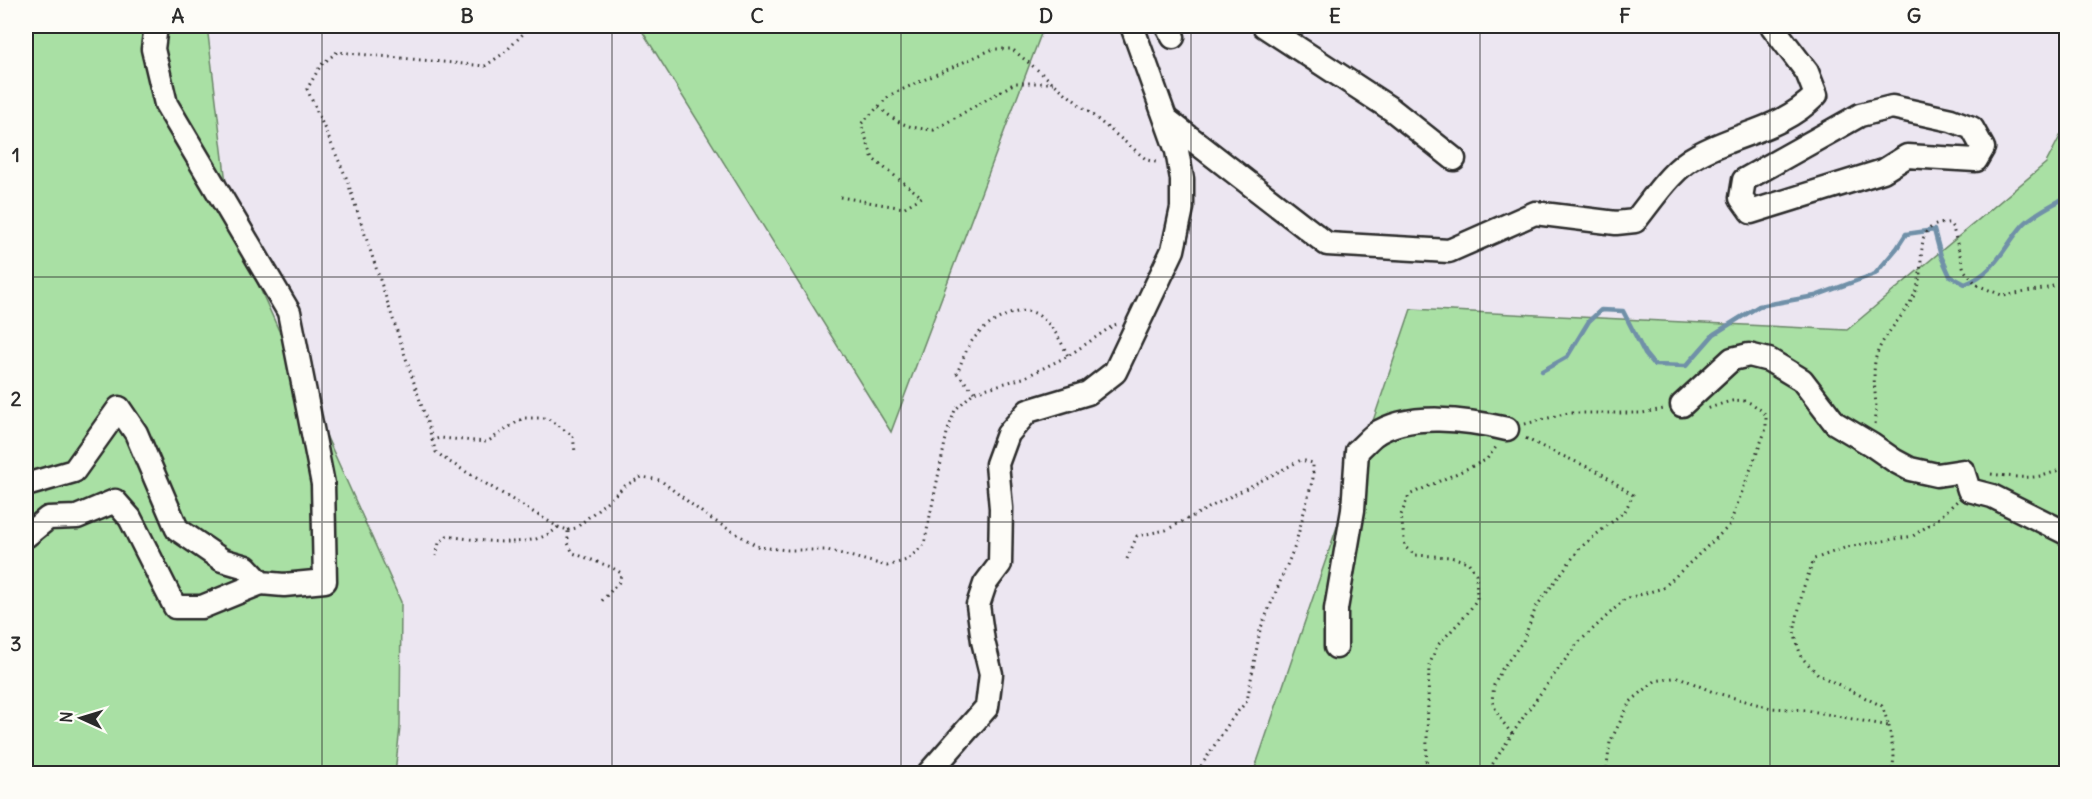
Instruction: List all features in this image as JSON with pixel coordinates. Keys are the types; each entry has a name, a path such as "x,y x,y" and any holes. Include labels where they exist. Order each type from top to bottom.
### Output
{"street":[{"path":"26,536 48,518 77,518 115,501 130,518 175,607 202,607 261,583 284,585 325,581 323,484 289,312 166,104 153,49 156,26"},
{"path":"928,774 987,707 991,674 978,605 985,585 1000,564 1001,508 996,464 1008,434 1028,411 1088,393 1115,372 1173,250 1182,208 1182,179 1178,151 1131,26"},
{"path":"1264,26 1391,109 1454,159"},
{"path":"1165,119 1326,244 1449,251 1534,213 1616,223 1635,221 1678,169 1697,155 1784,120 1801,110 1816,95 1807,72 1772,26"},
{"path":"1784,120 1836,128 1860,115 1892,107 1951,120 1972,128 1983,148 1976,160 1907,156 1883,171 1751,212 1741,198 1744,180 1836,128"},
{"path":"1682,405 1732,359 1749,355 1769,360 1802,380 1835,423 1894,461 1910,469 1966,480 1992,496 2067,533"},
{"path":"26,485 74,471 119,408 136,433 177,529 222,560 246,567 261,583"},
{"path":"1336,647 1336,609 1353,510 1358,452 1374,435 1392,426 1435,419 1477,422 1513,428"}],"path":[{"path":"531,26 504,53 485,66 338,52 321,65 307,89 346,177 436,452 558,527 568,530 576,528 626,485 642,477 660,480 708,517 759,547 827,550 887,566 906,560 924,545 947,433 955,410 974,392 1023,378 1068,356 1114,325 1140,320"},
{"path":"840,197 903,208 922,197 873,159 861,124 890,95 993,49 1012,49 1147,160 1161,163 1178,151"},
{"path":"879,107 894,120 919,129 934,130 1015,83 1054,83"},
{"path":"1872,445 1877,414 1874,387 1878,352 1918,285 1925,234 1936,224 1949,223 1953,228 1964,270 1977,285 2004,296 2048,288 2067,281"},
{"path":"974,392 957,373 975,337 996,320 1015,311 1037,314 1058,335 1068,356"},
{"path":"1426,774 1429,666 1437,646 1467,614 1477,599 1476,574 1468,562 1451,557 1415,555 1406,547 1401,515 1409,495 1486,460 1513,428 1530,421 1568,413 1642,413 1682,405 1695,413 1733,400 1754,403 1766,415 1766,429 1729,526 1662,588 1625,599 1585,636 1564,661 1486,774"},
{"path":"432,440 440,438 487,442 523,418 548,418 573,436 575,452"},
{"path":"1512,734 1499,717 1492,701 1494,685 1502,669 1523,641 1536,608 1580,548 1625,511 1633,495 1599,472 1547,449 1522,436 1513,428"},
{"path":"1127,559 1137,536 1166,530 1301,460 1313,463 1313,478 1295,546 1260,630 1247,701 1233,717 1197,772 1189,774"},
{"path":"1892,774 1894,757 1889,726 1882,706 1819,675 1801,657 1794,632 1803,589 1814,559 1847,547 1913,536 1939,518 1966,480 2026,479 2049,475 2067,467"},
{"path":"436,556 439,543 447,536 516,542 540,538 552,533 558,527"},
{"path":"568,530 568,543 573,554 611,567 621,573 620,581 599,604"},
{"path":"1606,774 1610,742 1630,702 1655,681 1679,677 1713,692 1771,708 1806,710 1889,726"}],"green space":[{"path":"26,26 207,26 231,224 401,602 400,727 395,773 26,773"},
{"path":"639,26 1044,26 891,432"},
{"path":"2066,125 2066,773 1253,774 1411,309 1847,330 2046,163"}],"waterway":[{"path":"1542,371 1567,357 1589,321 1601,310 1623,311 1645,354 1654,365 1686,366 1714,334 1759,306 1815,296 1875,274 1906,234 1934,230 1941,256 1950,276 1965,284 1976,279 1992,266 2027,221 2066,197"}]}
